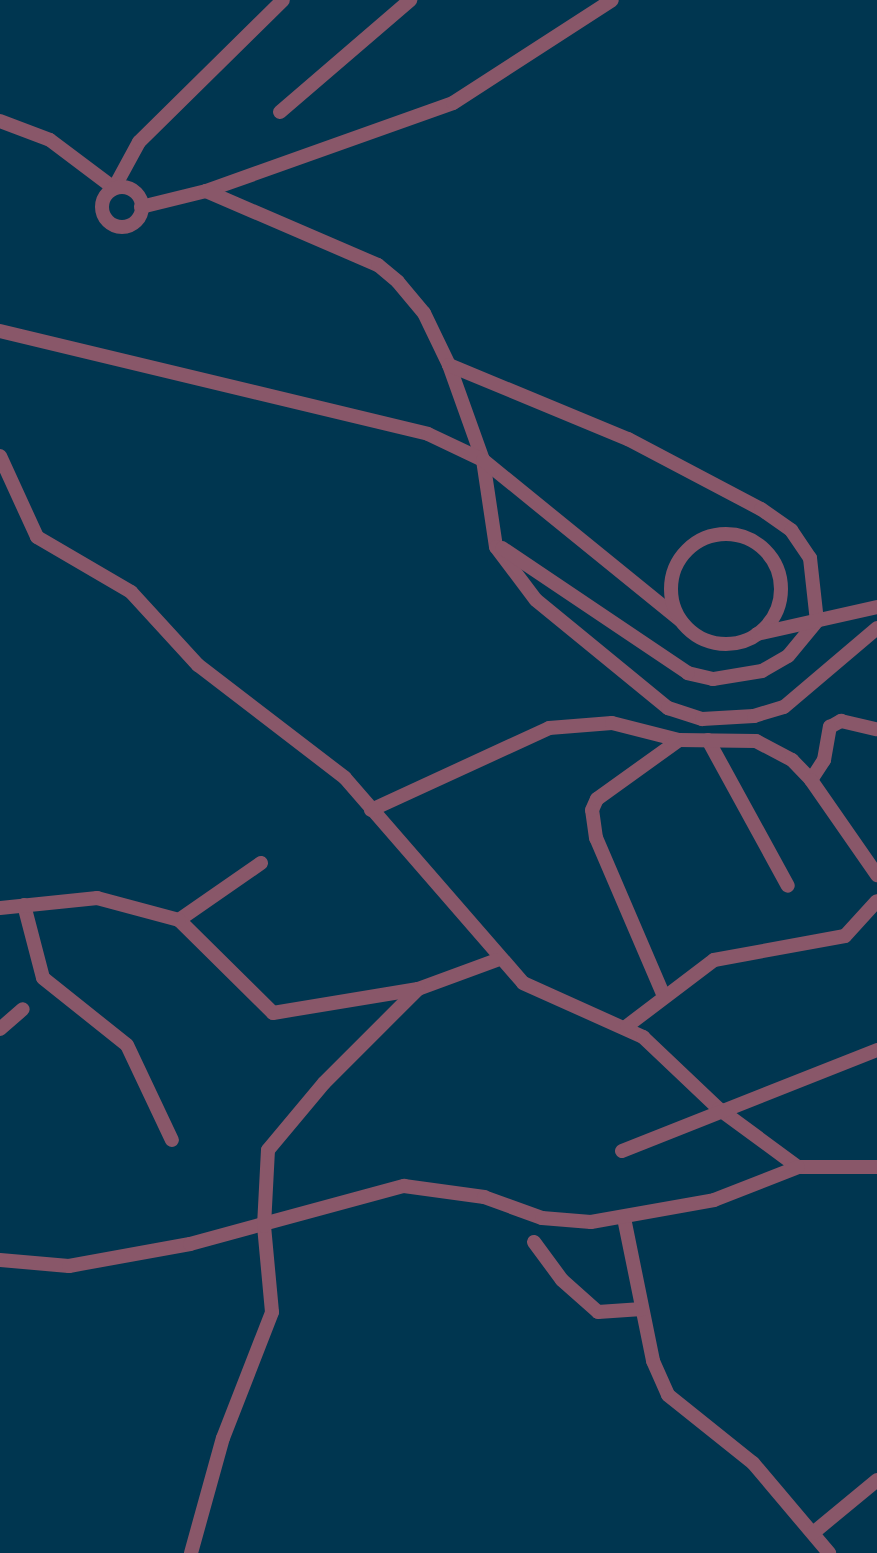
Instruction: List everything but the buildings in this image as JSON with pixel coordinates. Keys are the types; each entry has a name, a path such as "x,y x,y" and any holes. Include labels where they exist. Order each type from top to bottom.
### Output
{"street":[{"path":"283,0 139,142 102,206 107,220 129,225 141,207 206,191 453,103 612,0"},
{"path":"280,112 410,0"},
{"path":"0,121 50,140 114,188 130,189 141,207"},
{"path":"206,191 378,265 424,313 449,365 483,460 495,543 536,600 682,714 754,716 784,707 877,628"},
{"path":"0,331 428,434 483,460 680,620 716,643 877,607"},
{"path":"449,365 628,439 761,509 791,530 810,558 817,621 788,656 762,671 713,679 688,673 495,543"},
{"path":"0,456 37,537 131,592 198,665 321,758 371,810 497,960 551,1001 627,1026 719,1109 798,1167"},
{"path":"680,620 672,590 679,559 694,543 735,534 755,542 780,577 772,619 757,634"},
{"path":"811,780 824,760 830,727 841,721 877,729"},
{"path":"371,810 549,728 612,723 679,740 770,746 811,780 877,875"},
{"path":"663,994 596,838 592,810 597,799 679,740"},
{"path":"708,740 788,886"},
{"path":"179,920 261,863"},
{"path":"0,908 118,900 179,920 273,1013 418,989 497,960"},
{"path":"627,1026 663,994 727,955 845,936 877,901"},
{"path":"24,905 43,978 127,1045 172,1140"},
{"path":"191,1553 223,1438 270,1321 264,1226 273,1139 418,989"},
{"path":"0,1029 23,1009"},
{"path":"622,1151 719,1109 877,1050"},
{"path":"0,1260 69,1266 264,1226 404,1186 469,1193 569,1223 624,1218 714,1200 798,1167 877,1167"},
{"path":"624,1218 659,1379 679,1409 753,1463 829,1553"},
{"path":"534,1242 562,1280 598,1312 642,1309"},
{"path":"813,1533 877,1480"}]}
